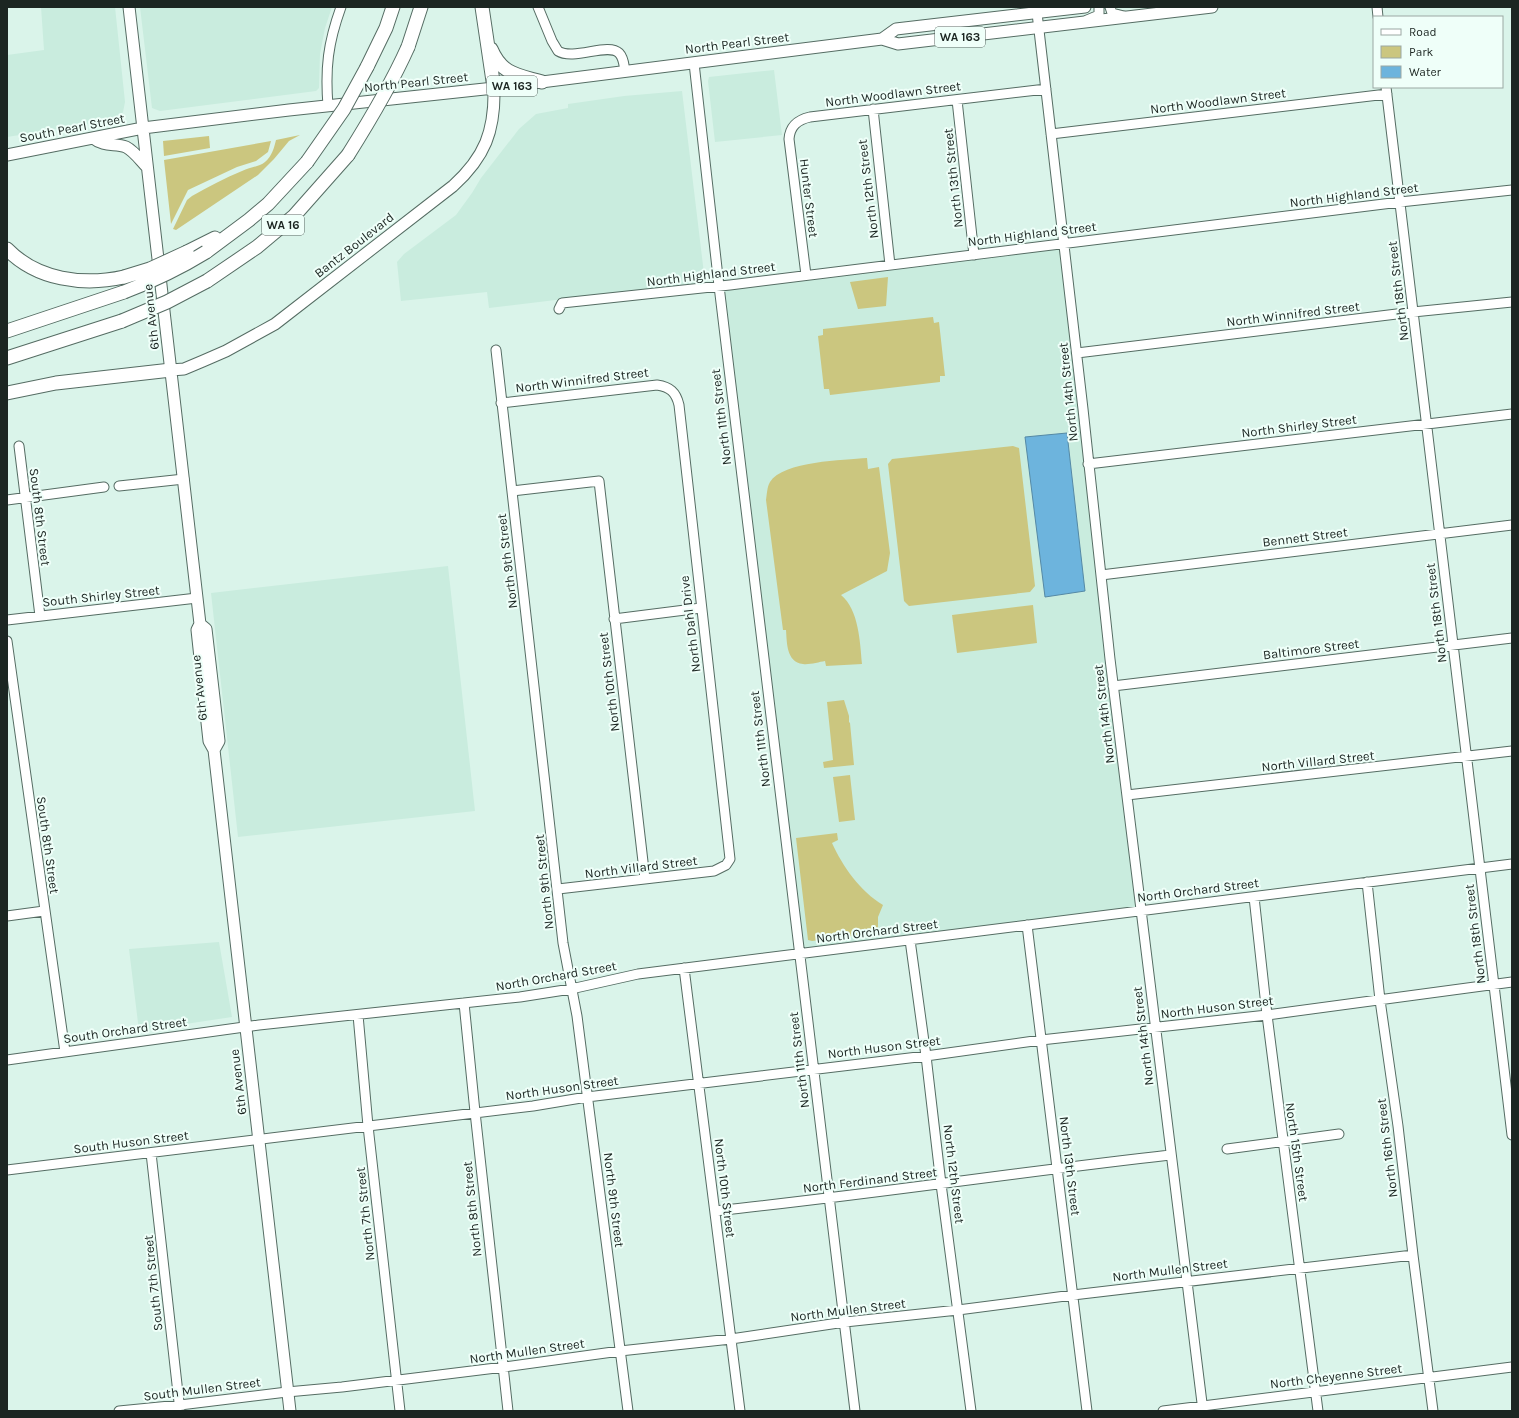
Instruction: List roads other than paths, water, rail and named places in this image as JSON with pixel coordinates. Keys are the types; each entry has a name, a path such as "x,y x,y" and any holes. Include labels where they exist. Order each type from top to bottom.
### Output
{"highway":[{"name":"WA 16","path":"7,332 153,281 206,252 249,220 276,195 307,162 344,109 386,28 393,7"},
{"name":"WA 16","path":"7,358 122,321 167,302 207,281 257,247 294,216 348,155 366,127 393,80 408,47 421,7"},
{"path":"482,7 494,88"},
{"path":"487,38 495,59 506,70 542,82"},
{"path":"7,249 21,261 60,278 89,282 110,280 150,269 249,220"},
{"path":"7,393 56,383 171,370"}],"main road":[{"name":"6th Avenue","path":"129,7 200,624 206,629 215,703 219,741 214,750 290,1411"},
{"name":"North Pearl Street","path":"882,39 896,29 1085,7"},
{"name":"North Pearl Street","path":"143,128 494,88 882,39 898,44 1212,7"},
{"name":"Bantz Boulevard","path":"171,370 184,369 203,362 275,324 458,182 468,172 486,145 492,122 494,88"},
{"name":"South Pearl Street","path":"7,155 143,128"},
{"path":"93,138 99,143 106,145 120,145 129,148 147,167"}],"street":[{"path":"328,106 326,78 328,54 341,7"},
{"path":"538,7 552,41 558,51 564,54 614,51 621,56 625,71"},
{"path":"1078,23 1097,16 1099,13 1098,7"},
{"path":"1110,7 1112,13 1130,17"},
{"name":"North 14th Street","path":"1038,13 1113,686 1170,1155 1203,1408"},
{"name":"North 11th Street","path":"694,63 719,286 855,1411"},
{"name":"North Woodlawn Street","path":"794,125 800,120 810,117 1046,89"},
{"name":"North Woodlawn Street","path":"1051,134 1387,91"},
{"name":"North 18th Street","path":"1387,91 1494,984 1511,1112 1512,1135"},
{"name":"North 13th Street","path":"957,100 974,255"},
{"name":"North 12th Street","path":"872,109 890,265"},
{"name":"Hunter Street","path":"794,125 790,132 789,139 806,275"},
{"name":"North Highland Street","path":"559,309 562,304 1400,202 1512,190"},
{"name":"North Winnifred Street","path":"1077,353 1413,312 1512,302"},
{"name":"North 9th Street","path":"496,350 563,943 577,1016 628,1411"},
{"name":"North Winnifred Street","path":"501,403 650,385 665,386"},
{"name":"North Dahl Drive","path":"665,386 671,389 678,398 730,852 730,859 726,865"},
{"name":"North Shirley Street","path":"1088,464 1512,414"},
{"name":"South 8th Street","path":"19,446 40,616"},
{"path":"119,486 184,479"},
{"name":"North 10th Street","path":"512,491 599,481 645,879"},
{"path":"7,500 104,488"},
{"name":"Bennett Street","path":"1101,575 1512,525"},
{"name":"South Shirley Street","path":"7,620 197,598"},
{"path":"614,619 701,608"},
{"name":"Baltimore Street","path":"1113,686 1512,638"},
{"name":"South 8th Street","path":"7,641 65,1052"},
{"name":"North Villard Street","path":"1127,795 1512,751"},
{"name":"North Orchard Street","path":"246,1027 526,996 571,989 638,974 1512,864"},
{"name":"North Villard Street","path":"558,889 714,871 726,865"},
{"name":"North 16th Street","path":"1367,882 1380,1000 1398,1126 1413,1255 1434,1411"},
{"name":"North 15th Street","path":"1254,896 1267,1015 1318,1411"},
{"path":"7,916 44,911"},
{"name":"North 13th Street","path":"1027,925 1087,1411"},
{"name":"North 12th Street","path":"910,940 971,1411"},
{"name":"North 10th Street","path":"684,968 740,1411"},
{"name":"North Huson Street","path":"259,1139 533,1106 587,1097 926,1056 1041,1040 1267,1015 1512,982"},
{"name":"North 8th Street","path":"464,1003 508,1411"},
{"name":"North 7th Street","path":"358,1015 368,1126 400,1411"},
{"name":"South Orchard Street","path":"7,1060 246,1027"},
{"path":"1398,1126 1408,1125"},
{"path":"1227,1149 1339,1134"},
{"name":"South Huson Street","path":"7,1170 259,1139"},
{"name":"South 7th Street","path":"151,1153 180,1408"},
{"name":"North Ferdinand Street","path":"715,1211 829,1199 1170,1155"},
{"name":"North Mullen Street","path":"287,1392 342,1387 620,1351 730,1339 845,1322 958,1310 1187,1281 1413,1255"},
{"name":"North Cheyenne Street","path":"1163,1411 1203,1408 1512,1367"},
{"name":"South Mullen Street","path":"119,1411 180,1408 287,1392"}],"water":[{"path":"1067,433 1085,591 1045,597 1025,437"}]}
